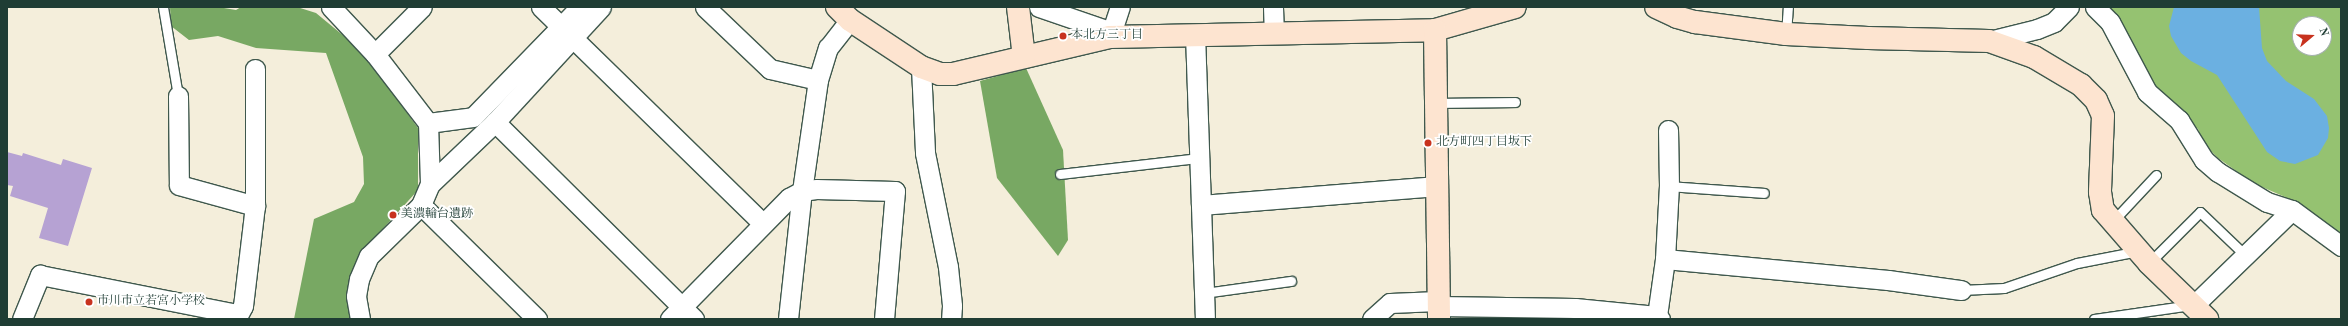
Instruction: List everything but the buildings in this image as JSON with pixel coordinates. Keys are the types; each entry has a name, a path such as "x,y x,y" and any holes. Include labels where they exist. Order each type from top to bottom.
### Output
{"street":[{"path":"331,7 375,54 428,124 430,184"},
{"path":"375,54 422,7"},
{"path":"541,7 763,224"},
{"path":"360,319 356,296 359,279 369,256 421,205 430,184 494,122 567,33 580,7"},
{"path":"428,124 473,117 567,33 602,7"},
{"path":"705,7 770,69 818,80"},
{"path":"1018,7 1024,57"},
{"path":"1039,7 1111,34"},
{"path":"1111,34 1120,7"},
{"path":"1273,7 1274,32"},
{"path":"788,319 802,191 818,80 828,48 843,14 921,67 940,74 953,74 1111,34 1435,30 1491,10 1515,7"},
{"path":"1656,7 1677,17 1695,22 1786,34 1989,41 2037,29 2054,22 2069,7"},
{"path":"2095,7 2110,22 2147,92 2179,120 2204,160 2218,172 2267,202 2292,210 2341,246"},
{"path":"1435,30 1438,309"},
{"path":"1194,34 1205,319"},
{"path":"1989,41 2034,57 2081,85 2096,100 2103,116 2100,192 2103,210 2144,257 2201,312 2246,256 2292,210"},
{"path":"921,67 925,152 948,267 952,306 951,319"},
{"path":"22,319 40,275 237,317 243,306 255,206 255,69"},
{"path":"178,96 179,185 255,206"},
{"path":"494,122 682,315 763,224 789,198 802,191 895,191 884,319"},
{"path":"1372,319 1390,303 1438,309 1658,317 1665,259 1669,186 1668,130"},
{"path":"1201,205 1437,186"},
{"path":"421,205 536,319"},
{"path":"1665,259 1888,280 1960,290"}],"lane":[{"path":"163,7 178,96"},
{"path":"1786,34 1788,7"},
{"path":"1436,103 1515,102"},
{"path":"1060,174 1199,158"},
{"path":"2112,222 2156,175"},
{"path":"1669,186 1764,193"},
{"path":"1960,290 2004,288 2077,263 2144,257 2200,212 2246,256"},
{"path":"1204,293 1291,281"},
{"path":"2094,319 2201,312"}],"green space":[{"path":"170,7 218,7 236,10 241,7 297,7 316,13 362,51 418,128 418,190 362,252 346,294 351,319 294,319 314,219 354,202 364,184 363,157 326,53 256,48 218,36 189,40 171,26"},
{"path":"2104,7 2341,7 2341,234 2301,204 2253,183 2218,158 2203,143 2198,129 2154,91"},
{"path":"1026,68 1063,150 1068,240 1058,256 997,178 980,81"}],"water":[{"path":"2174,7 2259,7 2262,48 2267,61 2286,81 2314,99 2327,116 2329,128 2328,138 2318,155 2295,164 2280,161 2267,152 2217,75 2191,61 2181,53 2171,36 2169,26"}],"place":[{"name":"本北方三丁目","path":"1063,36"},
{"name":"北方町四丁目坂下","path":"1428,143"},
{"name":"美濃輪台遺跡","path":"393,215"},
{"name":"市川市立若宮小学校","path":"89,302"}]}
